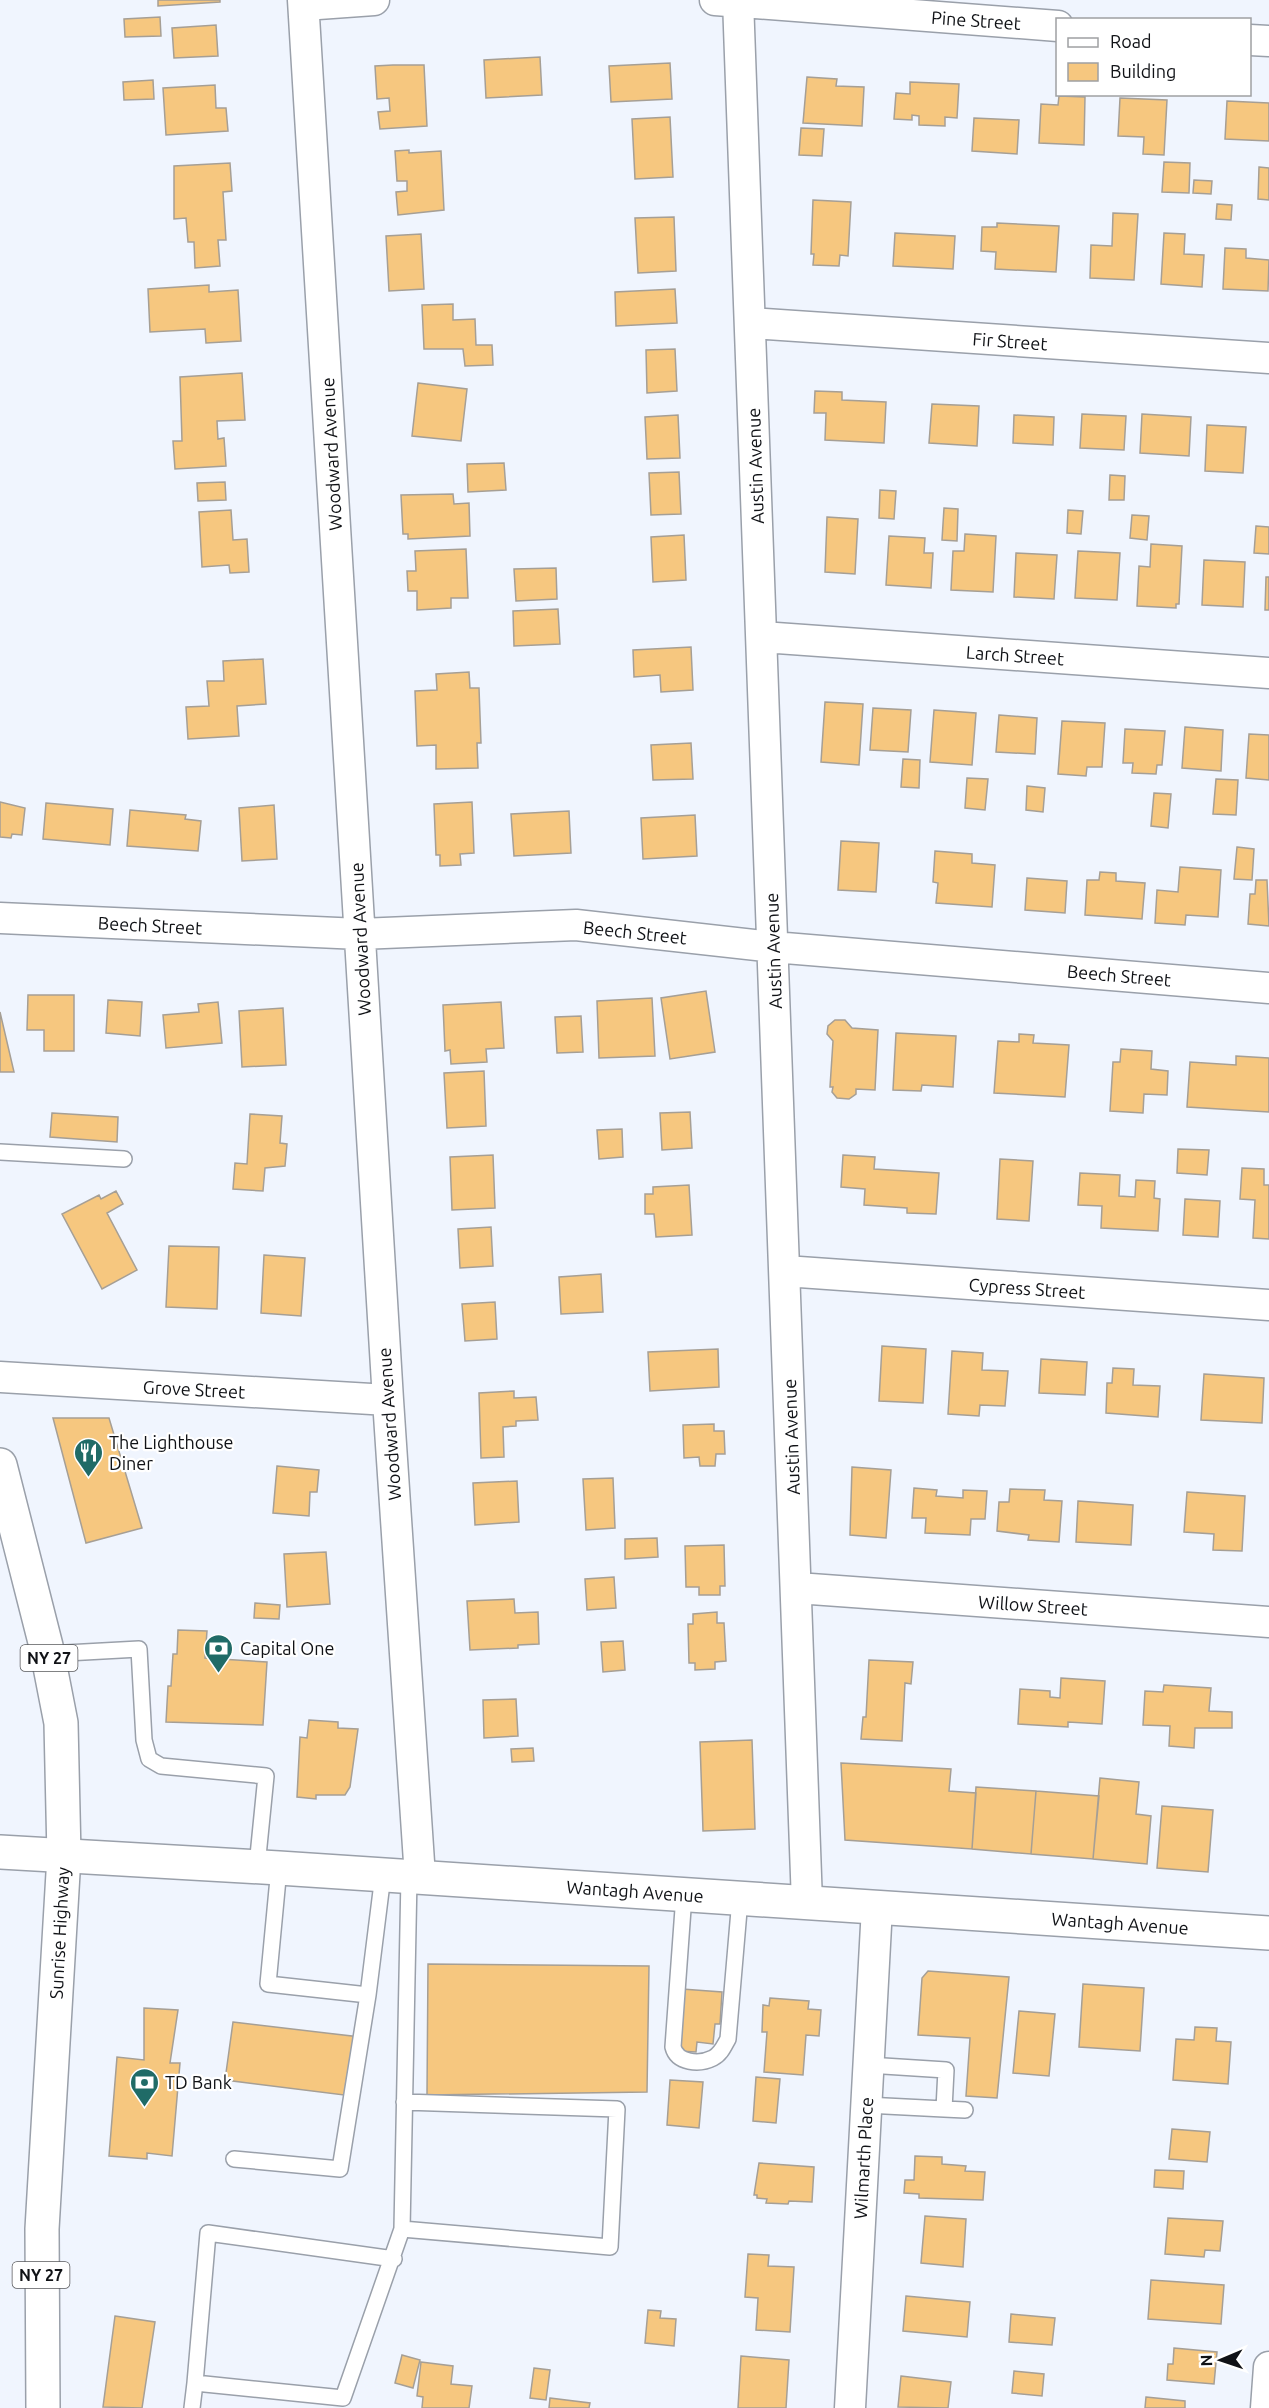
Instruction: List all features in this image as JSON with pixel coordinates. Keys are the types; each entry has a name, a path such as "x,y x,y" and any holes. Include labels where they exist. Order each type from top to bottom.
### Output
{"main road":[{"name":"Sunrise Highway","path":"0,1466 48,1654 61,1723 63,1856 42,2229 43,2408"},
{"name":"Wantagh Avenue","path":"0,1852 268,1867 1269,1933"}],"street":[{"path":"303,2 374,0"},
{"name":"Pine Street","path":"730,1 1056,26"},
{"name":"Austin Avenue","path":"730,1 750,323 807,1903"},
{"name":"Woodward Avenue","path":"303,2 388,1400 404,1876"},
{"path":"1251,40 1269,41"},
{"name":"Fir Street","path":"750,323 1269,358"},
{"name":"Larch Street","path":"762,637 1269,673"},
{"name":"Beech Street","path":"0,918 360,934 576,925 773,947 1269,988"},
{"name":"Cypress Street","path":"785,1271 1269,1305"},
{"name":"Grove Street","path":"0,1377 388,1400"},
{"name":"Willow Street","path":"797,1588 1269,1622"},
{"name":"Wilmarth Place","path":"849,2408 877,1907"},
{"path":"1266,2408 1269,2367"}],"lane":[{"path":"0,1152 124,1159"},
{"path":"48,1654 139,1649 144,1740 149,1759 161,1766 266,1776 268,1984 368,1995"},
{"path":"234,2159 340,2169 368,1995 404,1876"},
{"path":"195,2383 344,2398 394,2259 402,2229 404,1876"},
{"path":"684,1894 673,2047 675,2055 680,2060 697,2061 712,2058 721,2051 728,2038 740,1899"},
{"path":"868,2065 946,2070 944,2109"},
{"path":"402,2229 610,2247 617,2109 404,2102"},
{"path":"866,2105 965,2110"},
{"path":"192,2408 208,2233 394,2259"}],"building":[{"path":"158,0 220,0 220,2 158,6"},
{"path":"160,17 161,36 125,37 124,19"},
{"path":"216,25 218,56 174,58 172,28"},
{"path":"540,57 542,95 486,98 484,60"},
{"path":"670,63 672,99 611,102 609,66"},
{"path":"424,65 427,126 380,129 378,112 390,111 389,98 377,99 375,66"},
{"path":"807,77 837,79 836,86 864,87 862,126 803,123"},
{"path":"153,80 154,99 124,100 123,82"},
{"path":"910,82 959,84 957,118 945,117 945,126 919,125 919,116 912,115 912,120 894,119 896,93 910,94"},
{"path":"215,85 216,108 226,108 228,131 166,135 163,88"},
{"path":"1059,96 1085,97 1084,145 1039,143 1041,104 1058,105"},
{"path":"1120,98 1167,100 1164,155 1143,154 1144,137 1118,136"},
{"path":"1227,101 1269,103 1269,141 1225,139"},
{"path":"670,117 673,177 635,179 632,119"},
{"path":"974,118 1019,120 1017,154 972,151"},
{"path":"801,128 824,129 822,156 799,155"},
{"path":"409,150 409,153 441,151 444,210 398,215 396,192 407,191 407,181 397,181 395,151"},
{"path":"1164,162 1190,163 1189,193 1162,192"},
{"path":"230,163 232,191 223,192 226,240 218,240 220,266 195,268 194,242 188,242 186,218 174,219 174,166"},
{"path":"1259,167 1269,168 1269,200 1258,199"},
{"path":"1194,180 1212,181 1211,194 1193,193"},
{"path":"813,200 851,202 848,256 840,255 839,266 813,265 814,254 811,254"},
{"path":"1217,204 1232,205 1231,220 1216,219"},
{"path":"1113,213 1138,214 1134,280 1090,278 1091,245 1112,246"},
{"path":"674,217 676,271 638,273 635,218"},
{"path":"997,223 1059,226 1056,272 995,269 996,252 981,251 982,227 997,227"},
{"path":"895,233 955,236 953,269 893,266"},
{"path":"1164,233 1185,234 1184,254 1204,255 1202,287 1161,284"},
{"path":"421,234 424,289 389,291 386,236"},
{"path":"1225,248 1246,249 1246,258 1269,260 1268,291 1223,289"},
{"path":"209,285 209,292 238,290 241,341 206,343 205,329 150,332 148,289"},
{"path":"675,289 677,323 616,326 615,292"},
{"path":"453,304 453,320 475,319 476,345 492,345 493,365 465,366 463,349 424,349 422,305"},
{"path":"675,349 677,391 647,393 646,350"},
{"path":"242,373 245,420 217,421 218,439 224,438 226,466 175,469 173,441 182,441 180,377"},
{"path":"418,383 467,389 461,441 412,436"},
{"path":"815,391 842,392 842,400 886,402 884,443 825,440 826,413 814,413"},
{"path":"932,404 979,406 977,446 929,443"},
{"path":"1082,414 1126,416 1124,450 1080,448"},
{"path":"1142,414 1191,417 1189,456 1140,453"},
{"path":"678,415 680,458 647,459 645,417"},
{"path":"1014,415 1054,417 1053,445 1013,443"},
{"path":"1207,425 1246,427 1243,473 1205,471"},
{"path":"504,463 506,490 468,492 467,464"},
{"path":"679,472 681,514 651,515 649,473"},
{"path":"1110,475 1125,476 1124,500 1109,500"},
{"path":"225,482 226,500 198,501 197,483"},
{"path":"880,490 896,491 894,519 879,518"},
{"path":"453,494 454,504 469,503 470,536 408,539 408,534 403,534 401,495"},
{"path":"944,508 958,509 957,541 942,540"},
{"path":"231,510 233,540 247,539 249,572 230,573 229,565 202,567 199,512"},
{"path":"1068,510 1083,511 1081,534 1067,533"},
{"path":"1132,515 1149,516 1147,540 1130,538"},
{"path":"827,517 858,519 855,574 825,572"},
{"path":"1256,526 1269,527 1269,554 1254,553"},
{"path":"965,534 996,536 993,592 951,590 953,551 964,551"},
{"path":"684,535 686,580 653,582 651,537"},
{"path":"889,536 925,538 924,553 933,553 931,588 886,585"},
{"path":"1151,544 1182,546 1179,604 1176,604 1176,608 1137,606 1139,566 1150,567"},
{"path":"466,549 468,598 451,598 451,608 417,610 417,591 408,591 407,571 416,571 415,551"},
{"path":"1078,551 1120,553 1117,600 1075,598"},
{"path":"1016,553 1057,555 1054,599 1014,597"},
{"path":"1204,560 1245,562 1243,607 1202,605"},
{"path":"556,568 557,599 516,601 514,569"},
{"path":"1266,577 1269,577 1269,610 1265,610"},
{"path":"558,609 560,644 514,646 513,611"},
{"path":"691,647 693,690 661,692 660,675 634,677 633,650"},
{"path":"263,659 266,704 237,706 239,736 188,739 186,707 209,706 207,681 224,681 223,661"},
{"path":"469,672 470,688 479,688 481,743 477,743 478,768 436,769 436,745 417,746 415,691 437,690 436,674"},
{"path":"825,702 863,704 859,765 821,762"},
{"path":"873,708 911,710 908,752 870,750"},
{"path":"934,710 976,713 972,765 930,762"},
{"path":"999,715 1037,718 1035,754 996,752"},
{"path":"1062,721 1105,723 1102,767 1087,767 1086,776 1058,774"},
{"path":"1185,727 1223,730 1221,771 1182,768"},
{"path":"1125,729 1165,731 1162,765 1157,765 1156,774 1132,773 1133,763 1123,763"},
{"path":"1249,734 1269,735 1269,780 1246,778"},
{"path":"691,743 693,779 653,780 651,745"},
{"path":"903,759 920,760 919,788 901,787"},
{"path":"967,778 988,779 985,810 965,808"},
{"path":"1216,779 1238,780 1236,815 1213,814"},
{"path":"1027,786 1045,788 1043,812 1026,810"},
{"path":"1154,793 1171,794 1168,828 1151,826"},
{"path":"0,802 25,808 22,835 12,834 11,838 0,837"},
{"path":"472,802 474,853 460,854 461,865 440,866 440,855 436,855 434,804"},
{"path":"46,803 113,809 110,845 43,839"},
{"path":"274,805 277,859 242,861 239,808"},
{"path":"130,810 186,815 185,819 201,821 198,851 127,846"},
{"path":"569,811 571,853 514,856 511,814"},
{"path":"695,815 697,856 643,859 641,818"},
{"path":"841,841 879,843 876,892 838,890"},
{"path":"1237,847 1254,849 1252,880 1234,879"},
{"path":"935,851 972,854 972,863 995,865 992,907 936,903 938,883 933,882"},
{"path":"1180,867 1221,870 1218,917 1186,915 1185,925 1155,923 1157,890 1178,892"},
{"path":"1100,872 1116,873 1116,881 1145,883 1142,919 1085,915 1087,880 1099,880"},
{"path":"1027,878 1067,881 1065,913 1025,910"},
{"path":"1256,880 1267,880 1269,926 1248,924 1250,894 1255,894"},
{"path":"706,991 715,1052 670,1059 661,998"},
{"path":"28,995 74,995 74,1051 44,1051 44,1030 27,1030"},
{"path":"652,998 655,1056 599,1058 597,1001"},
{"path":"108,1000 142,1002 140,1036 106,1033"},
{"path":"218,1002 222,1043 166,1048 163,1015 199,1012 198,1004"},
{"path":"501,1002 504,1048 486,1049 487,1062 451,1064 450,1050 445,1051 443,1005"},
{"path":"283,1008 286,1065 242,1067 239,1011"},
{"path":"0,1012 14,1072 0,1072"},
{"path":"581,1016 583,1052 557,1053 555,1017"},
{"path":"835,1020 845,1020 852,1028 878,1030 875,1090 856,1089 856,1094 849,1099 837,1098 832,1092 833,1087 830,1087 833,1041 827,1034 828,1026"},
{"path":"896,1033 956,1036 953,1087 922,1085 921,1091 893,1090"},
{"path":"1019,1034 1034,1035 1033,1043 1069,1045 1065,1097 994,1093 998,1041 1019,1042"},
{"path":"1121,1049 1152,1051 1151,1069 1168,1071 1167,1095 1144,1094 1143,1113 1110,1111 1113,1062 1120,1062"},
{"path":"1236,1056 1269,1058 1269,1112 1187,1107 1190,1062 1236,1065"},
{"path":"484,1071 486,1126 447,1128 444,1073"},
{"path":"690,1112 692,1148 662,1150 660,1113"},
{"path":"52,1113 118,1117 117,1142 50,1137"},
{"path":"250,1114 282,1116 280,1143 287,1144 285,1166 265,1168 263,1191 233,1189 235,1163 247,1164"},
{"path":"622,1129 623,1157 599,1159 597,1130"},
{"path":"1178,1149 1209,1150 1207,1175 1177,1173"},
{"path":"493,1155 495,1208 452,1210 450,1157"},
{"path":"843,1155 875,1157 874,1169 939,1173 936,1214 907,1213 907,1208 864,1205 865,1189 841,1187"},
{"path":"1000,1159 1033,1161 1029,1221 997,1219"},
{"path":"1242,1168 1264,1169 1264,1185 1269,1185 1269,1239 1253,1238 1255,1200 1240,1199"},
{"path":"1080,1173 1120,1175 1119,1196 1135,1197 1136,1180 1155,1181 1154,1198 1160,1199 1158,1231 1101,1228 1102,1206 1078,1205"},
{"path":"689,1185 692,1235 656,1237 654,1214 645,1214 645,1194 653,1194 653,1187"},
{"path":"116,1191 123,1204 107,1213 137,1270 102,1289 62,1214 99,1195 101,1199"},
{"path":"1185,1199 1220,1201 1218,1237 1183,1235"},
{"path":"491,1227 493,1266 460,1268 458,1229"},
{"path":"169,1246 219,1247 217,1309 166,1307"},
{"path":"264,1255 305,1258 301,1316 261,1313"},
{"path":"601,1274 603,1312 561,1314 559,1277"},
{"path":"495,1302 497,1339 465,1341 462,1304"},
{"path":"882,1346 926,1349 923,1403 879,1401"},
{"path":"718,1349 719,1387 650,1391 648,1352"},
{"path":"952,1351 983,1353 982,1370 1008,1371 1005,1406 980,1405 979,1416 948,1414"},
{"path":"1041,1359 1087,1362 1085,1395 1039,1393"},
{"path":"1113,1368 1134,1369 1133,1385 1160,1386 1158,1417 1106,1413 1107,1383 1112,1383"},
{"path":"1204,1374 1264,1378 1262,1423 1201,1420"},
{"path":"514,1391 514,1398 536,1397 538,1420 516,1421 516,1426 503,1427 504,1457 481,1458 479,1393"},
{"path":"53,1418 109,1418 142,1528 86,1543"},
{"path":"714,1424 714,1431 724,1431 725,1454 716,1454 715,1466 700,1466 699,1457 684,1458 683,1425"},
{"path":"277,1466 319,1470 317,1492 310,1492 309,1516 273,1513"},
{"path":"852,1467 891,1470 886,1538 850,1535"},
{"path":"613,1478 615,1528 586,1530 583,1479"},
{"path":"517,1481 519,1522 475,1525 473,1483"},
{"path":"914,1488 937,1490 936,1496 963,1498 963,1490 987,1491 985,1519 971,1519 970,1535 925,1533 926,1518 912,1518"},
{"path":"1010,1489 1045,1490 1044,1500 1062,1501 1059,1542 1028,1540 1029,1535 997,1531 999,1502 1009,1502"},
{"path":"1187,1492 1245,1496 1242,1551 1213,1550 1214,1534 1184,1532"},
{"path":"1078,1501 1133,1505 1131,1545 1076,1542"},
{"path":"657,1538 658,1557 625,1559 625,1539"},
{"path":"724,1545 725,1586 720,1586 720,1595 699,1595 699,1587 686,1587 685,1546"},
{"path":"326,1552 330,1604 287,1607 284,1554"},
{"path":"614,1577 616,1608 587,1610 585,1579"},
{"path":"514,1599 515,1613 538,1612 539,1644 518,1645 518,1648 470,1650 467,1601"},
{"path":"255,1603 280,1605 279,1619 254,1618"},
{"path":"717,1612 717,1623 724,1623 726,1661 715,1662 715,1669 695,1670 695,1663 689,1663 688,1624 693,1624 693,1614"},
{"name":"Capital One","path":"178,1630 207,1631 205,1658 267,1662 263,1725 166,1722 168,1686 171,1686 173,1654 177,1654"},
{"path":"623,1641 625,1670 603,1672 601,1642"},
{"path":"869,1660 913,1662 911,1684 905,1683 902,1741 861,1739 863,1717 866,1717"},
{"path":"1061,1678 1105,1681 1102,1724 1068,1722 1068,1727 1018,1724 1020,1689 1050,1691 1050,1697 1060,1698"},
{"path":"1164,1685 1211,1688 1209,1711 1232,1712 1232,1728 1195,1728 1194,1748 1169,1746 1170,1726 1143,1725 1145,1691 1163,1692"},
{"path":"516,1699 518,1736 484,1738 483,1700"},
{"path":"309,1720 338,1722 338,1728 358,1729 350,1787 345,1795 316,1795 316,1799 297,1797 300,1737 307,1738"},
{"path":"752,1740 755,1829 703,1831 700,1742"},
{"path":"533,1748 534,1761 512,1762 511,1749"},
{"path":"841,1763 951,1769 949,1791 976,1793 972,1849 845,1840"},
{"path":"1100,1778 1139,1782 1136,1814 1151,1816 1147,1864 1093,1859"},
{"path":"976,1787 1036,1791 1031,1854 972,1849"},
{"path":"1036,1791 1099,1796 1093,1859 1031,1854"},
{"path":"1162,1806 1213,1810 1208,1872 1157,1868"},
{"path":"428,1964 649,1966 647,2092 427,2095"},
{"path":"928,1971 1009,1977 997,2098 966,2096 970,2038 918,2035 922,1978"},
{"path":"1083,1984 1144,1988 1140,2051 1079,2047"},
{"path":"682,1989 722,1992 720,2024 715,2024 713,2044 697,2042 696,2052 678,2051"},
{"path":"770,1998 809,2001 808,2009 821,2010 819,2036 806,2035 803,2075 764,2072 767,2032 762,2032 763,2005 769,2006"},
{"name":"TD Bank","path":"144,2008 178,2010 170,2063 180,2063 172,2156 147,2153 147,2159 109,2156 117,2057 144,2060"},
{"path":"1019,2011 1055,2014 1049,2076 1013,2073"},
{"path":"233,2022 360,2037 344,2095 225,2080"},
{"path":"1195,2027 1217,2028 1216,2041 1231,2042 1228,2084 1173,2080 1176,2039 1194,2040"},
{"path":"756,2077 780,2079 776,2123 753,2121"},
{"path":"670,2080 703,2082 699,2128 667,2125"},
{"path":"1172,2129 1210,2132 1207,2162 1169,2159"},
{"path":"915,2156 942,2157 942,2164 966,2166 965,2171 985,2172 983,2200 919,2198 919,2194 904,2193 905,2180 914,2180"},
{"path":"759,2163 814,2167 812,2202 766,2203 767,2199 757,2198 757,2195 754,2195"},
{"path":"1155,2170 1184,2171 1183,2189 1154,2187"},
{"path":"925,2216 966,2219 963,2267 921,2263"},
{"path":"1168,2218 1223,2221 1220,2251 1205,2250 1204,2257 1165,2254"},
{"path":"748,2254 769,2255 768,2266 794,2267 790,2332 756,2330 758,2298 745,2297"},
{"path":"1151,2280 1224,2285 1221,2324 1148,2319"},
{"path":"906,2296 970,2302 967,2337 903,2331"},
{"path":"648,2310 661,2311 660,2318 676,2319 674,2346 645,2343"},
{"path":"1011,2314 1055,2318 1052,2345 1009,2342"},
{"path":"115,2316 155,2322 142,2408 103,2407"},
{"path":"1174,2348 1217,2352 1214,2384 1167,2380 1168,2364 1173,2364"},
{"path":"402,2355 420,2360 413,2388 395,2383"},
{"path":"741,2356 789,2360 786,2408 738,2408"},
{"path":"421,2362 453,2366 451,2384 472,2386 469,2408 422,2408 423,2397 417,2396"},
{"path":"534,2368 550,2370 546,2400 530,2398"},
{"path":"1014,2371 1044,2374 1042,2396 1012,2393"},
{"path":"901,2376 951,2382 948,2408 898,2407"},
{"path":"1146,2397 1185,2401 1185,2408 1145,2408"},
{"path":"550,2398 590,2403 589,2408 549,2408"}],"place":[{"name":"The Lighthouse Diner","path":"88,1478"},
{"name":"Capital One","path":"219,1674"},
{"name":"TD Bank","path":"144,2108"}]}
